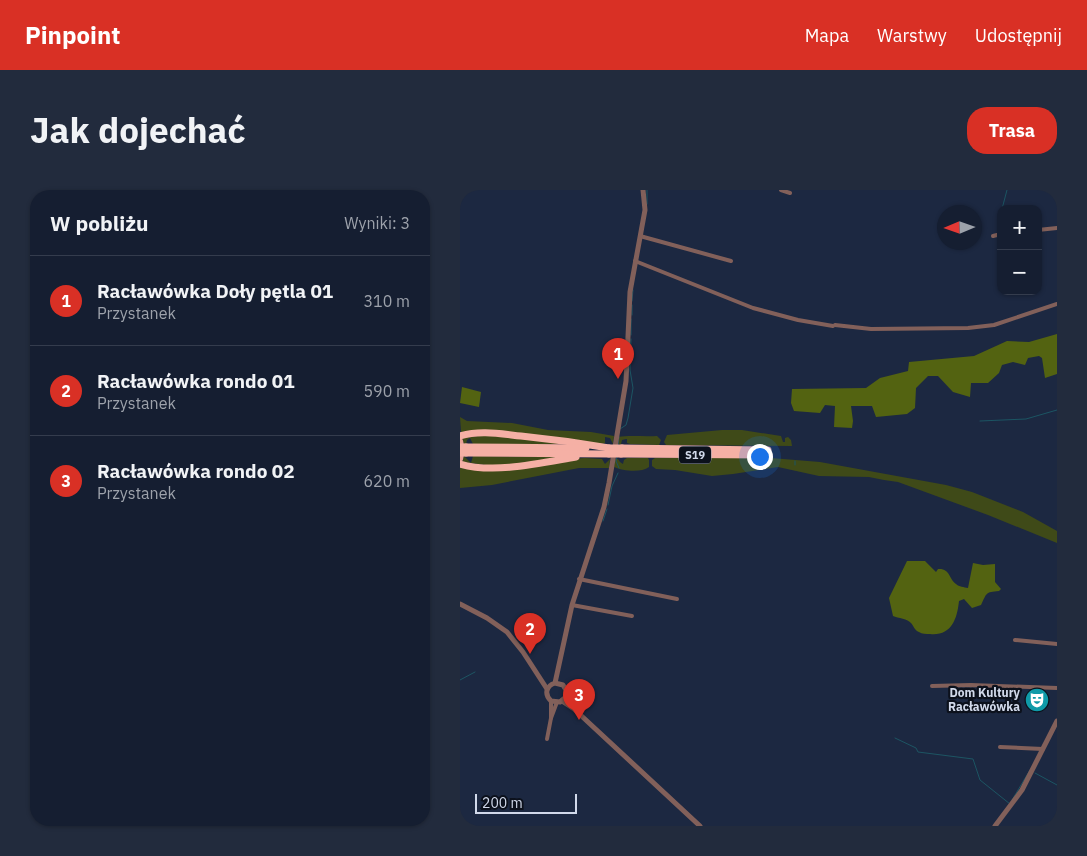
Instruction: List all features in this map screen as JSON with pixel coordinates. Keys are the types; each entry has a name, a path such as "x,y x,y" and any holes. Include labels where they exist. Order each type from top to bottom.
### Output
{"highway":[{"path":"460,436 472,433 489,433 545,438 609,451"},
{"path":"460,440 462,450 460,459"},
{"name":"S19","path":"463,450 595,454 609,451"},
{"name":"S19","path":"463,450 769,453"},
{"path":"460,464 488,468 533,464 595,454"}],"street":[{"path":"547,689 556,683 572,605 604,507 608,488 626,381 630,292 645,206 643,190"},
{"path":"781,190 790,193"},
{"path":"1042,230 1057,228"},
{"path":"993,236 997,235"},
{"path":"640,236 731,261"},
{"path":"635,261 753,308 798,320 834,326 871,329 968,328 994,325 1057,304"},
{"path":"580,579 677,599"},
{"path":"460,604 487,618 506,632 539,675 547,689 547,696 551,701 551,718 547,739"},
{"path":"572,605 632,616"},
{"path":"1015,640 1057,644"},
{"path":"539,675 566,690 551,718"},
{"path":"932,686 971,685 1057,688"},
{"path":"551,701 562,700 574,709 700,826"},
{"path":"995,826 1022,790 1044,750 1057,721"},
{"path":"1000,747 1044,750"}],"green space":[{"path":"1057,334 1057,374 1045,378 1042,358 1039,356 1028,358 1025,365 1013,362 1002,365 999,373 988,383 971,383 970,397 953,392 938,376 928,376 916,388 915,408 907,414 876,417 872,406 851,406 852,428 834,427 835,406 825,405 820,413 794,411 791,403 792,389 866,388 880,378 908,371 909,362 974,356 1007,341 1029,342"},
{"path":"462,387 481,392 479,407 460,403"},
{"path":"460,417 467,421 512,423 548,430 591,432 614,436 613,444 610,438 605,437 605,443 602,444 461,432"},
{"path":"742,430 781,436 783,442 788,437 791,440 792,446 666,445 664,442 667,435"},
{"path":"487,435 572,444 473,444 470,438 464,444 462,438"},
{"path":"657,436 661,440 659,445 630,444 627,443 627,439 622,440 621,444 617,444 618,437"},
{"path":"464,456 471,463 473,456 563,457 494,466 462,462"},
{"path":"585,458 602,459 605,464 610,459 609,468 579,468 492,485 460,488 460,467"},
{"path":"627,458 648,458 649,467 632,471 614,467 615,459 618,459 623,464"},
{"path":"655,458 771,458 820,462 946,485 972,492 1023,512 1057,531 1057,543 898,482 869,477 819,476 778,467 712,476 656,469 652,466 652,460"},
{"path":"907,561 925,561 936,572 938,569 945,570 957,585 968,588 973,563 983,565 995,564 995,582 1001,589 989,593 981,605 972,608 964,599 959,601 957,614 952,625 943,632 937,634 921,633 910,622 893,616 889,598"}],"waterway":[{"path":"647,190 647,204"},
{"path":"1003,205 1007,190"},
{"path":"632,301 633,290"},
{"path":"632,305 632,315"},
{"path":"631,319 631,335"},
{"path":"620,429 626,425 633,388 630,370 631,339"},
{"path":"980,421 1026,419 1057,410"},
{"path":"618,446 619,437"},
{"path":"617,457 616,461 619,468"},
{"path":"608,505 612,486 618,473"},
{"path":"603,521 607,509"},
{"path":"460,680 475,672"},
{"path":"895,738 916,748 918,752 973,759 980,780 1010,804"},
{"path":"1012,800 1030,770"},
{"path":"1035,773 1057,785"}],"place":[{"name":"Racławówka Doły pętla 01","path":"618,379"},
{"name":"Racławówka rondo 01","path":"530,654"},
{"name":"Dom Kultury Racławówka","path":"1037,700"},
{"name":"Racławówka rondo 02","path":"579,720"}]}
